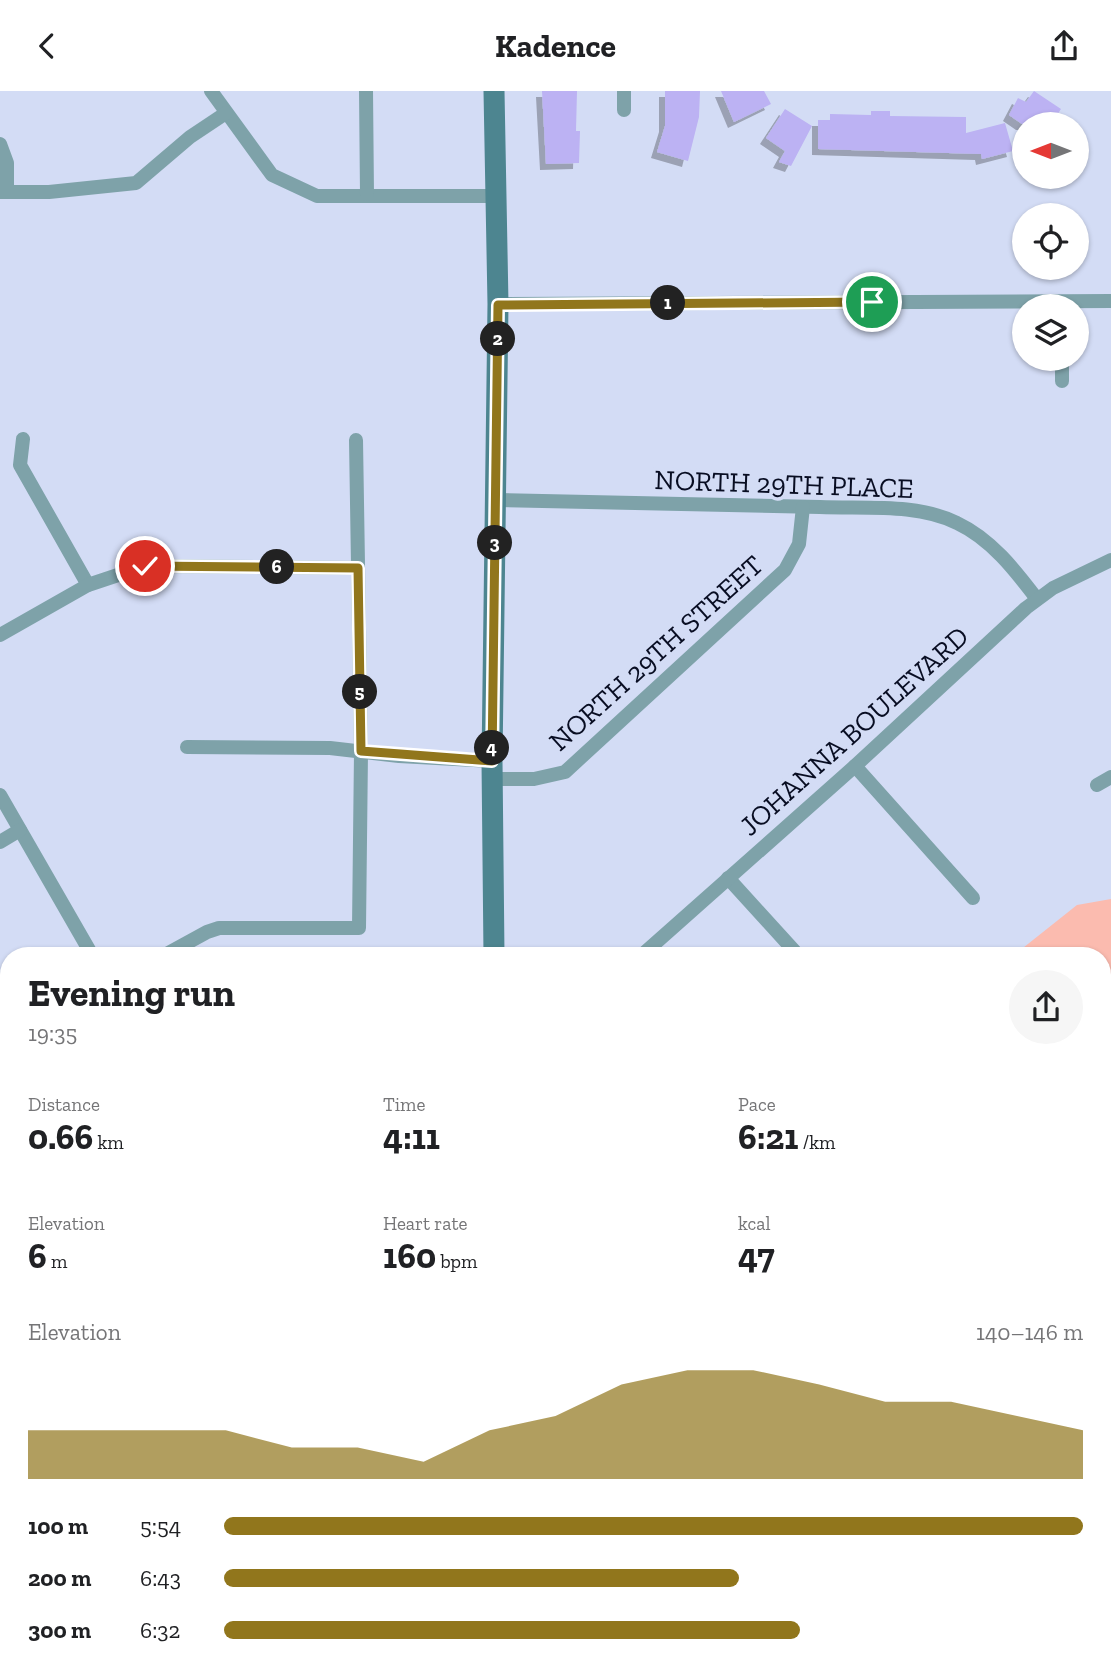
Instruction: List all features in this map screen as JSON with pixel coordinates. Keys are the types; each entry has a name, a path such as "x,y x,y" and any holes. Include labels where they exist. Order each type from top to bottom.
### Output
{"street":[{"path":"211,91 272,175 317,196 494,196"},
{"path":"366,91 367,194"},
{"path":"494,91 498,305 494,947"},
{"path":"624,91 624,110"},
{"path":"0,144 7,163 4,193 49,193 136,183 190,137 226,113"},
{"path":"1089,302 1111,301"},
{"path":"498,305 1012,304"},
{"path":"1062,371 1062,381"},
{"path":"23,439 20,465 88,585"},
{"path":"180,947 207,932 219,929 359,929 361,751 356,440"},
{"name":"NORTH 29TH PLACE","path":"496,500 803,507 910,511 933,515 956,522 994,548 1037,599"},
{"name":"NORTH 29TH STREET","path":"187,747 330,748 493,770 534,779 565,772 785,570 799,544 803,507"},
{"name":"JOHANNA BOULEVARD","path":"651,947 855,766 1037,599 1053,588 1111,560"},
{"path":"0,635 88,585 145,566 358,568"},
{"path":"855,766 973,898"},
{"path":"1097,785 1111,777"},
{"path":"0,795 87,947"},
{"path":"0,842 20,830"},
{"path":"728,878 791,947"}],"shaded area":[{"path":"1111,899 1111,947 1024,947 1077,905"}],"building":[{"path":"542,91 577,91 576,131 580,131 579,163 546,164"},
{"path":"665,91 700,91 699,117 688,161 657,152 665,126"},
{"path":"721,91 764,91 771,104 734,122"},
{"path":"1034,91 1061,109 1059,112 1012,112 1012,117 1009,115 1018,98 1026,102"},
{"path":"785,109 812,126 791,166 779,162 785,151 766,138"},
{"path":"871,111 890,111 890,116 966,117 966,133 1005,123 1012,151 982,159 981,154 818,149 818,120 830,120 830,114 871,115"}],"waterway":[{"path":"1111,1209 1111,1214"}],"route":[{"path":"145,566 358,568 361,751 492,761 498,305 872,302"}]}
